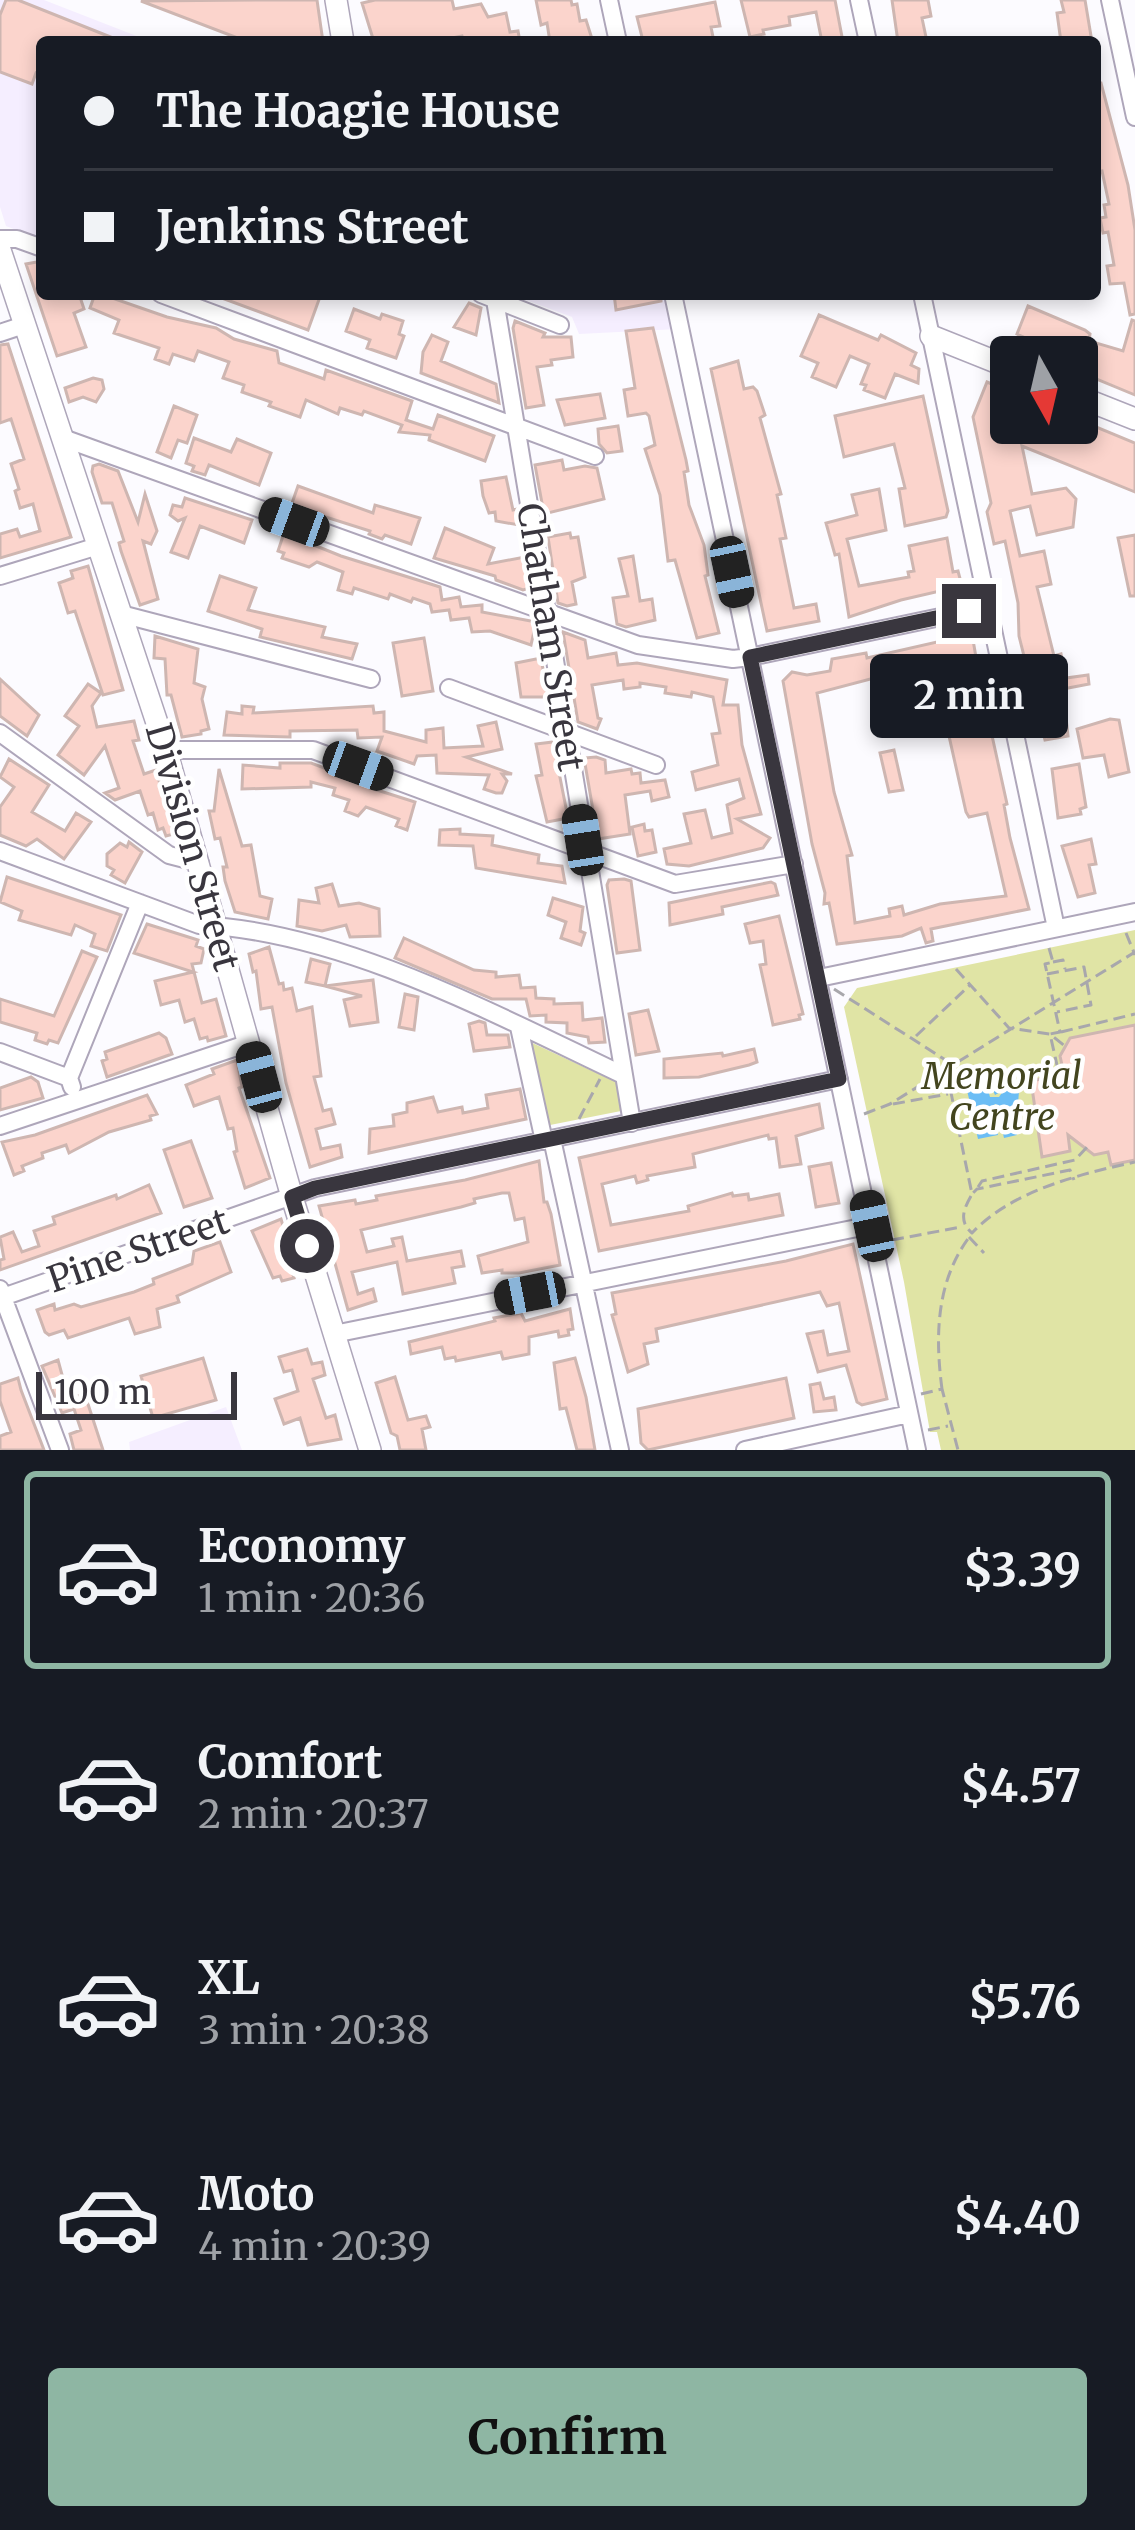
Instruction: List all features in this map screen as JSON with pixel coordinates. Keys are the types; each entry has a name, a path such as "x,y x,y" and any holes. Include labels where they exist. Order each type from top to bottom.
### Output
{"main road":[{"path":"336,0 342,36"},
{"name":"Division Street","path":"0,250 166,750 292,1197 370,1450"},
{"path":"931,336 990,360"},
{"path":"1098,404 1135,419"}],"street":[{"path":"609,0 617,36"},
{"path":"860,0 867,36"},
{"path":"1110,0 1135,117"},
{"path":"0,239 17,238 36,246"},
{"path":"176,300 595,456"},
{"name":"Chatham Street","path":"491,300 548,616 615,1071 632,1123"},
{"path":"499,300 560,326"},
{"path":"674,300 916,1450"},
{"path":"923,300 1056,928"},
{"path":"0,333 24,325"},
{"path":"63,438 638,645 750,657 988,607"},
{"path":"0,576 98,546"},
{"path":"121,614 371,679"},
{"path":"449,688 656,765"},
{"path":"0,733 169,855 200,863"},
{"path":"166,750 313,750 675,884 794,864"},
{"path":"0,851 199,925 349,955 615,1071"},
{"path":"76,1100 69,1078 140,903"},
{"path":"819,978 1135,911"},
{"path":"519,1027 620,1450"},
{"path":"0,1126 249,1042"},
{"path":"0,1052 69,1078"},
{"name":"Pine Street","path":"1,1294 315,1188 839,1079"},
{"path":"334,1334 872,1226"},
{"path":"1,1294 60,1450"},
{"path":"745,1450 909,1414"}],"path":[{"path":"864,1114 948,1070 1135,953 1126,933"},
{"path":"1049,948 1053,962"},
{"path":"1060,1032 1045,964 1063,960 1066,971"},
{"path":"1047,974 1084,967 1091,1005 1055,1012"},
{"path":"956,969 1009,1028 1050,1034 1135,1014"},
{"path":"819,978 944,1059 971,1195"},
{"path":"914,1038 971,984"},
{"path":"1050,1034 1066,1047"},
{"path":"1050,1034 1059,1074"},
{"path":"577,1121 615,1071"},
{"path":"890,1104 950,1093"},
{"path":"984,1253 964,1226 963,1209 982,1181 1075,1160 1087,1148"},
{"path":"1075,1160 1076,1179"},
{"path":"958,1450 942,1389 937,1343 951,1267 971,1235 1006,1206 1135,1162"},
{"path":"977,1189 1070,1171 1076,1179"},
{"path":"892,1240 964,1226"},
{"path":"921,1394 942,1389"},
{"path":"928,1430 950,1426"}],"shaded area":[{"path":"0,0 44,0 137,36 36,36 36,238 6,226 0,207"},
{"path":"526,300 668,300 678,329 579,334 572,317"},
{"path":"226,1407 242,1450 130,1450 129,1442"}],"green space":[{"name":"Memorial Centre","path":"1135,930 1135,1450 941,1450 937,1432 930,1432 904,1282 844,1007 857,988"},
{"path":"526,1040 616,1082 621,1111 545,1126"}],"water":[{"path":"1007,1079 1018,1083 1009,1092 1019,1091 1018,1104 1024,1111 1014,1118 1017,1135 1004,1138 996,1104 992,1106 998,1135 978,1139 967,1090 987,1086 990,1097 999,1097 1004,1090 995,1095 991,1086"}],"building":[{"path":"6,0 18,0 108,36 36,36 32,84 0,72 0,15"},
{"path":"317,0 322,36 232,36 141,1"},
{"path":"452,0 454,9 481,4 488,17 506,13 510,32 518,31 519,36 372,36 362,3"},
{"path":"536,0 571,0 591,36 549,36 547,23 541,25"},
{"path":"741,0 835,0 842,36 821,36 816,12 789,17 790,25 750,36"},
{"path":"892,0 928,0 931,16 922,18 926,36 897,36"},
{"path":"1061,0 1085,0 1091,36 1060,36 1057,13 1064,12"},
{"path":"715,2 720,26 711,27 713,36 642,36 637,17"},
{"path":"1101,83 1135,230 1135,314 1130,315 1124,283 1110,284 1107,266 1114,265 1108,232 1103,233 1101,223 1106,217 1104,205 1109,204 1102,171"},
{"path":"36,262 36,294 26,264"},
{"path":"38,300 81,300 84,309 74,313 86,347 57,356"},
{"path":"93,300 118,300 216,328 234,339 277,351 279,363 324,379 326,370 412,401 406,420 433,429 438,415 494,436 485,461 429,440 430,435 399,432 402,425 364,411 362,415 340,408 338,414 306,400 300,417 269,406 271,402 242,392 244,385 223,378 229,362 198,351 194,361 173,354 169,364 155,359 159,348 114,333 119,320 90,308"},
{"path":"227,300 319,300 308,330"},
{"path":"615,300 661,300 661,301 616,310"},
{"path":"469,303 481,308 476,335 454,327"},
{"path":"1028,306 1090,334 1021,336 1017,334"},
{"path":"354,309 403,321 399,334 404,336 396,358 367,348 370,340 346,331"},
{"path":"819,315 878,340 881,335 916,353 911,365 919,369 918,383 895,374 885,398 864,390 866,385 861,384 869,364 850,356 836,387 812,377 818,363 801,356"},
{"path":"1132,320 1135,321 1135,395 1098,380 1098,344 1123,351"},
{"path":"515,321 545,333 543,337 571,337 573,357 537,367 544,405 526,408"},
{"path":"653,328 686,460 689,505 704,545 705,576 719,633 697,638 675,560 668,561 660,495 645,449 655,445 649,416 628,416 624,390 635,388 626,331"},
{"path":"432,335 448,342 441,361 496,384 499,403 421,373 423,352"},
{"path":"8,344 71,537 0,558 0,534 17,529 20,537 40,531 33,504 20,508 15,491 19,489 11,464 24,459 11,419 0,423 0,345"},
{"path":"738,361 744,389 757,391 765,415 760,418 781,494 777,495 786,538 780,539 794,608 816,604 819,621 767,631 711,369"},
{"path":"93,378 102,380 104,389 96,402 83,397 69,402 65,388"},
{"path":"987,382 990,444 1098,444 1098,428 1135,443 1135,492 1022,446 1032,494 1066,488 1076,499 1073,527 1037,535 1030,506 1010,511 1020,556 1044,551 1051,584 1037,587 1054,656 1061,654 1066,678 1088,675 1089,684 1063,689 1068,736 1045,740 1019,636 1018,603 1005,541 994,544 987,512 991,503 973,417"},
{"path":"600,394 605,418 565,425 557,400"},
{"path":"923,396 948,511 946,517 905,526 899,489 905,488 894,444 844,457 835,416"},
{"path":"174,406 197,415 187,443 178,440 171,458 157,452"},
{"path":"618,426 622,451 607,453 599,444 598,429"},
{"path":"194,438 231,452 237,439 271,453 259,485 209,465 205,475 192,471 194,466 186,463"},
{"path":"562,460 564,470 597,468 604,499 544,514 535,465"},
{"path":"99,464 118,471 138,522 145,494 157,531 151,544 143,541 158,599 140,605 121,551 119,543 124,541 112,503 102,503 92,472"},
{"path":"506,477 519,525 496,521 483,496 481,481"},
{"path":"298,486 373,513 375,505 420,518 411,544 385,535 382,539 291,506"},
{"path":"879,489 886,530 847,539 859,586 909,577 908,572 914,571 909,546 947,538 953,572 958,571 962,586 849,617 839,554 835,555 826,523 857,515 852,495"},
{"path":"185,498 252,520 244,543 200,526 188,558 171,552 185,518 178,521 170,515 173,505 182,507"},
{"path":"445,528 494,548 488,564 525,557 530,588 523,590 495,576 434,558"},
{"path":"284,533 440,587 442,600 459,597 461,607 482,605 482,612 536,622 531,645 490,631 472,632 469,618 451,620 449,610 432,612 430,604 413,598 411,602 354,588 352,594 338,590 343,572 317,562 309,567 282,558 284,553 278,551"},
{"path":"570,533 571,538 578,537 585,577 572,582 576,604 567,606 558,603 548,537"},
{"path":"1135,535 1135,596 1130,596 1118,538"},
{"path":"633,556 640,601 652,599 655,620 626,627 617,624 613,598 628,596 619,559"},
{"path":"88,566 123,690 103,695 75,611 68,613 59,583 73,578 71,571"},
{"path":"220,576 256,588 248,610 325,627 322,637 357,644 352,659 260,637 262,629 208,611"},
{"path":"563,632 585,640 588,658 616,653 618,665 637,663 727,680 723,705 738,705 742,745 761,814 737,819 770,838 763,848 689,866 667,864 664,849 691,843 684,814 705,810 712,838 732,833 727,805 744,798 739,779 696,790 692,772 718,765 712,734 720,733 713,697 665,693 666,687 640,683 640,687 624,689 623,680 592,685 601,719 597,729 578,722"},
{"path":"972,634 978,691 982,690 1010,838 1029,909 931,929 933,941 926,943 921,928 902,936 837,944 829,903 824,904 783,681 792,672 830,671 832,659 866,653 867,658","holes":["947,674 951,690 958,688 965,719 947,727 966,812 969,817 987,813 1006,896 940,904 904,915 902,906 889,909 890,916 855,923 847,856 852,855 834,792 817,693 878,677 886,693 896,691 895,686"]},
{"path":"155,636 198,649 194,683 205,687 202,699 209,729 201,734 182,737 171,695 167,695 165,659 154,658"},
{"path":"424,638 433,691 402,696 393,643"},
{"path":"541,658 548,697 521,697 516,663"},
{"path":"0,679 39,715 27,736 0,716"},
{"path":"88,684 101,693 92,706 97,727 134,721 139,740 133,741 144,774 156,770 174,834 166,836 163,828 158,830 140,791 115,800 105,793 119,788 105,746 84,775 58,755 79,726 65,716"},
{"path":"242,706 254,707 253,713 373,706 374,713 384,712 384,731 426,742 426,730 443,728 444,748 483,746 478,726 496,722 502,749 466,757 512,774 502,774 507,781 502,793 496,793 484,789 489,775 437,773 436,755 417,756 414,764 377,751 382,737 358,738 357,730 290,731 290,737 224,735 227,712 242,714"},
{"path":"1119,720 1129,772 1109,777 1104,755 1083,758 1077,729"},
{"path":"553,742 568,818 547,822 536,776 542,775 536,744"},
{"path":"894,750 903,790 889,792 880,753"},
{"path":"584,758 605,760 606,773 631,769 632,774 640,773 641,783 665,780 669,797 652,801 650,791 625,795 630,834 598,839"},
{"path":"9,759 49,785 32,812 65,831 76,813 91,822 64,859 37,839 26,846 0,835 0,807 14,787 0,777"},
{"path":"280,763 311,763 415,802 407,830 396,826 399,819 366,807 358,816 345,811 349,800 333,795 335,788 311,782 311,787 242,789 243,765 280,768"},
{"path":"1079,764 1086,807 1080,809 1081,814 1058,818 1052,769"},
{"path":"219,769 242,846 251,845 260,896 272,899 268,919 235,912 225,881 223,867 227,867 220,838 215,839 209,811 214,811"},
{"path":"644,824 645,831 652,830 656,852 638,856 632,827"},
{"path":"460,829 460,834 493,836 492,845 539,855 538,863 562,866 565,883 476,868 473,846 439,845 440,830"},
{"path":"1091,839 1096,864 1089,865 1095,893 1078,897 1062,846"},
{"path":"129,842 142,852 125,883 111,875 114,870 107,866 107,854"},
{"path":"7,877 121,915 107,951 91,946 95,934 75,925 71,935 19,920 22,911 0,902"},
{"path":"609,880 631,881 640,950 617,953 607,885"},
{"path":"771,882 778,895 670,925 669,903"},
{"path":"332,884 339,906 359,903 379,909 380,936 350,937 346,925 322,931 297,926 299,900 319,903 316,888"},
{"path":"553,898 583,907 581,945 561,938 566,922 548,915"},
{"path":"779,916 803,1014 800,1019 773,1025 760,965 766,964 763,941 750,943 745,924"},
{"path":"147,924 198,940 196,946 204,949 201,963 192,964 202,1003 216,999 226,1036 200,1039 194,1019 185,1022 179,1000 161,1005 155,981 193,972 134,953"},
{"path":"404,938 474,970 496,972 496,977 519,975 521,988 535,987 536,998 554,999 554,1004 582,1003 583,1020 602,1018 605,1042 589,1043 588,1037 567,1033 567,1023 546,1022 546,1015 530,1016 526,999 492,999 395,958"},
{"path":"269,947 279,984 283,983 284,990 292,988 297,1011 312,1007 321,1076 314,1077 323,1111 331,1109 335,1124 316,1129 321,1149 340,1145 342,1157 310,1167 286,1083 272,1007 261,1009 249,954"},
{"path":"82,951 97,957 58,1043 35,1040 37,1033 0,1022 0,999 54,1016"},
{"path":"311,959 330,964 325,986 306,982"},
{"path":"373,980 378,1022 350,1026 344,1000 362,996 325,986"},
{"path":"405,994 418,997 414,1030 399,1027"},
{"path":"648,1010 659,1051 636,1055 629,1014"},
{"path":"485,1023 487,1035 508,1035 510,1047 474,1051 469,1024"},
{"name":"Memorial Centre","path":"1135,1025 1135,1160 1111,1165 1108,1152 1094,1155 1068,1135 1070,1151 1042,1157 1031,1081 1064,1074 1060,1056 1070,1038"},
{"path":"159,1033 172,1054 107,1077 102,1061 107,1059 105,1052"},
{"path":"754,1049 757,1062 749,1065 699,1077 664,1078 664,1059"},
{"path":"237,1060 239,1088 270,1178 245,1188 234,1152 233,1128 228,1129 219,1097 194,1106 186,1085"},
{"path":"31,1077 43,1098 0,1110 0,1088"},
{"path":"520,1089 526,1119 369,1153 370,1129 394,1126 393,1115 407,1112 407,1103 433,1097 438,1112 462,1107 463,1113 488,1108 486,1095"},
{"path":"147,1095 157,1114 151,1120 109,1132 69,1153 66,1145 42,1153 43,1158 22,1166 24,1171 14,1175 2,1142"},
{"path":"819,1104 823,1128 796,1136 801,1164 780,1167 776,1138 768,1135 693,1154 695,1167 647,1176 648,1180 637,1183 635,1176 602,1184 611,1225 689,1211 688,1206 732,1193 748,1194 749,1200 779,1194 783,1215 599,1251 579,1158"},
{"path":"191,1141 212,1198 184,1207 164,1150"},
{"path":"539,1161 560,1265 519,1273 482,1273 478,1256 528,1242 524,1218 515,1220 509,1193 502,1193 361,1230 367,1252 394,1246 392,1239 402,1237 407,1261 461,1251 464,1266 452,1268 455,1283 403,1294 397,1262 352,1272 358,1294 373,1289 376,1301 348,1310 319,1206 377,1200 376,1196"},
{"path":"831,1163 839,1203 816,1207 809,1167"},
{"path":"149,1185 161,1213 0,1270 4,1259 0,1237 13,1232 22,1252 39,1246 34,1231 55,1224 53,1217"},
{"path":"281,1219 286,1236 281,1237 294,1278 282,1281 280,1276 273,1278 252,1231"},
{"path":"220,1242 231,1272 157,1309 160,1327 135,1334 129,1318 68,1338 64,1330 45,1332 37,1310 54,1304 55,1310 74,1304 81,1307 134,1292 192,1264 194,1251"},
{"path":"853,1244 887,1399 857,1402 846,1365 818,1372 807,1334 823,1331 828,1355 849,1351 839,1303 827,1306 820,1292 656,1329 658,1341 644,1344 648,1364 628,1372 612,1315 616,1314 612,1293"},
{"path":"570,1309 573,1329 568,1330 569,1335 559,1337 558,1331 529,1337 529,1354 503,1359 501,1352 456,1361 455,1357 445,1359 442,1347 411,1354 409,1342 494,1318 521,1313 525,1321"},
{"path":"307,1349 312,1364 322,1362 325,1375 313,1379 326,1418 335,1415 341,1439 308,1445 300,1418 284,1424 275,1399 298,1391 292,1370 284,1372 279,1357"},
{"path":"203,1358 216,1400 153,1418 141,1376"},
{"path":"575,1358 595,1450 577,1450 566,1408 560,1409 554,1363"},
{"path":"58,1360 68,1397 85,1395 103,1450 74,1450 70,1434 81,1430 74,1409 62,1413 42,1366"},
{"path":"395,1377 408,1420 426,1416 430,1427 422,1429 426,1450 400,1450 397,1436 391,1433 376,1383"},
{"path":"18,1378 44,1450 0,1450 0,1436 11,1432 0,1401 0,1384"},
{"path":"786,1378 794,1418 648,1450 641,1443 638,1409"},
{"path":"820,1383 824,1399 834,1397 836,1410 814,1412 810,1385"}],"route":[{"path":"307,1246 292,1197 315,1188 839,1079 750,657 969,611"}]}
